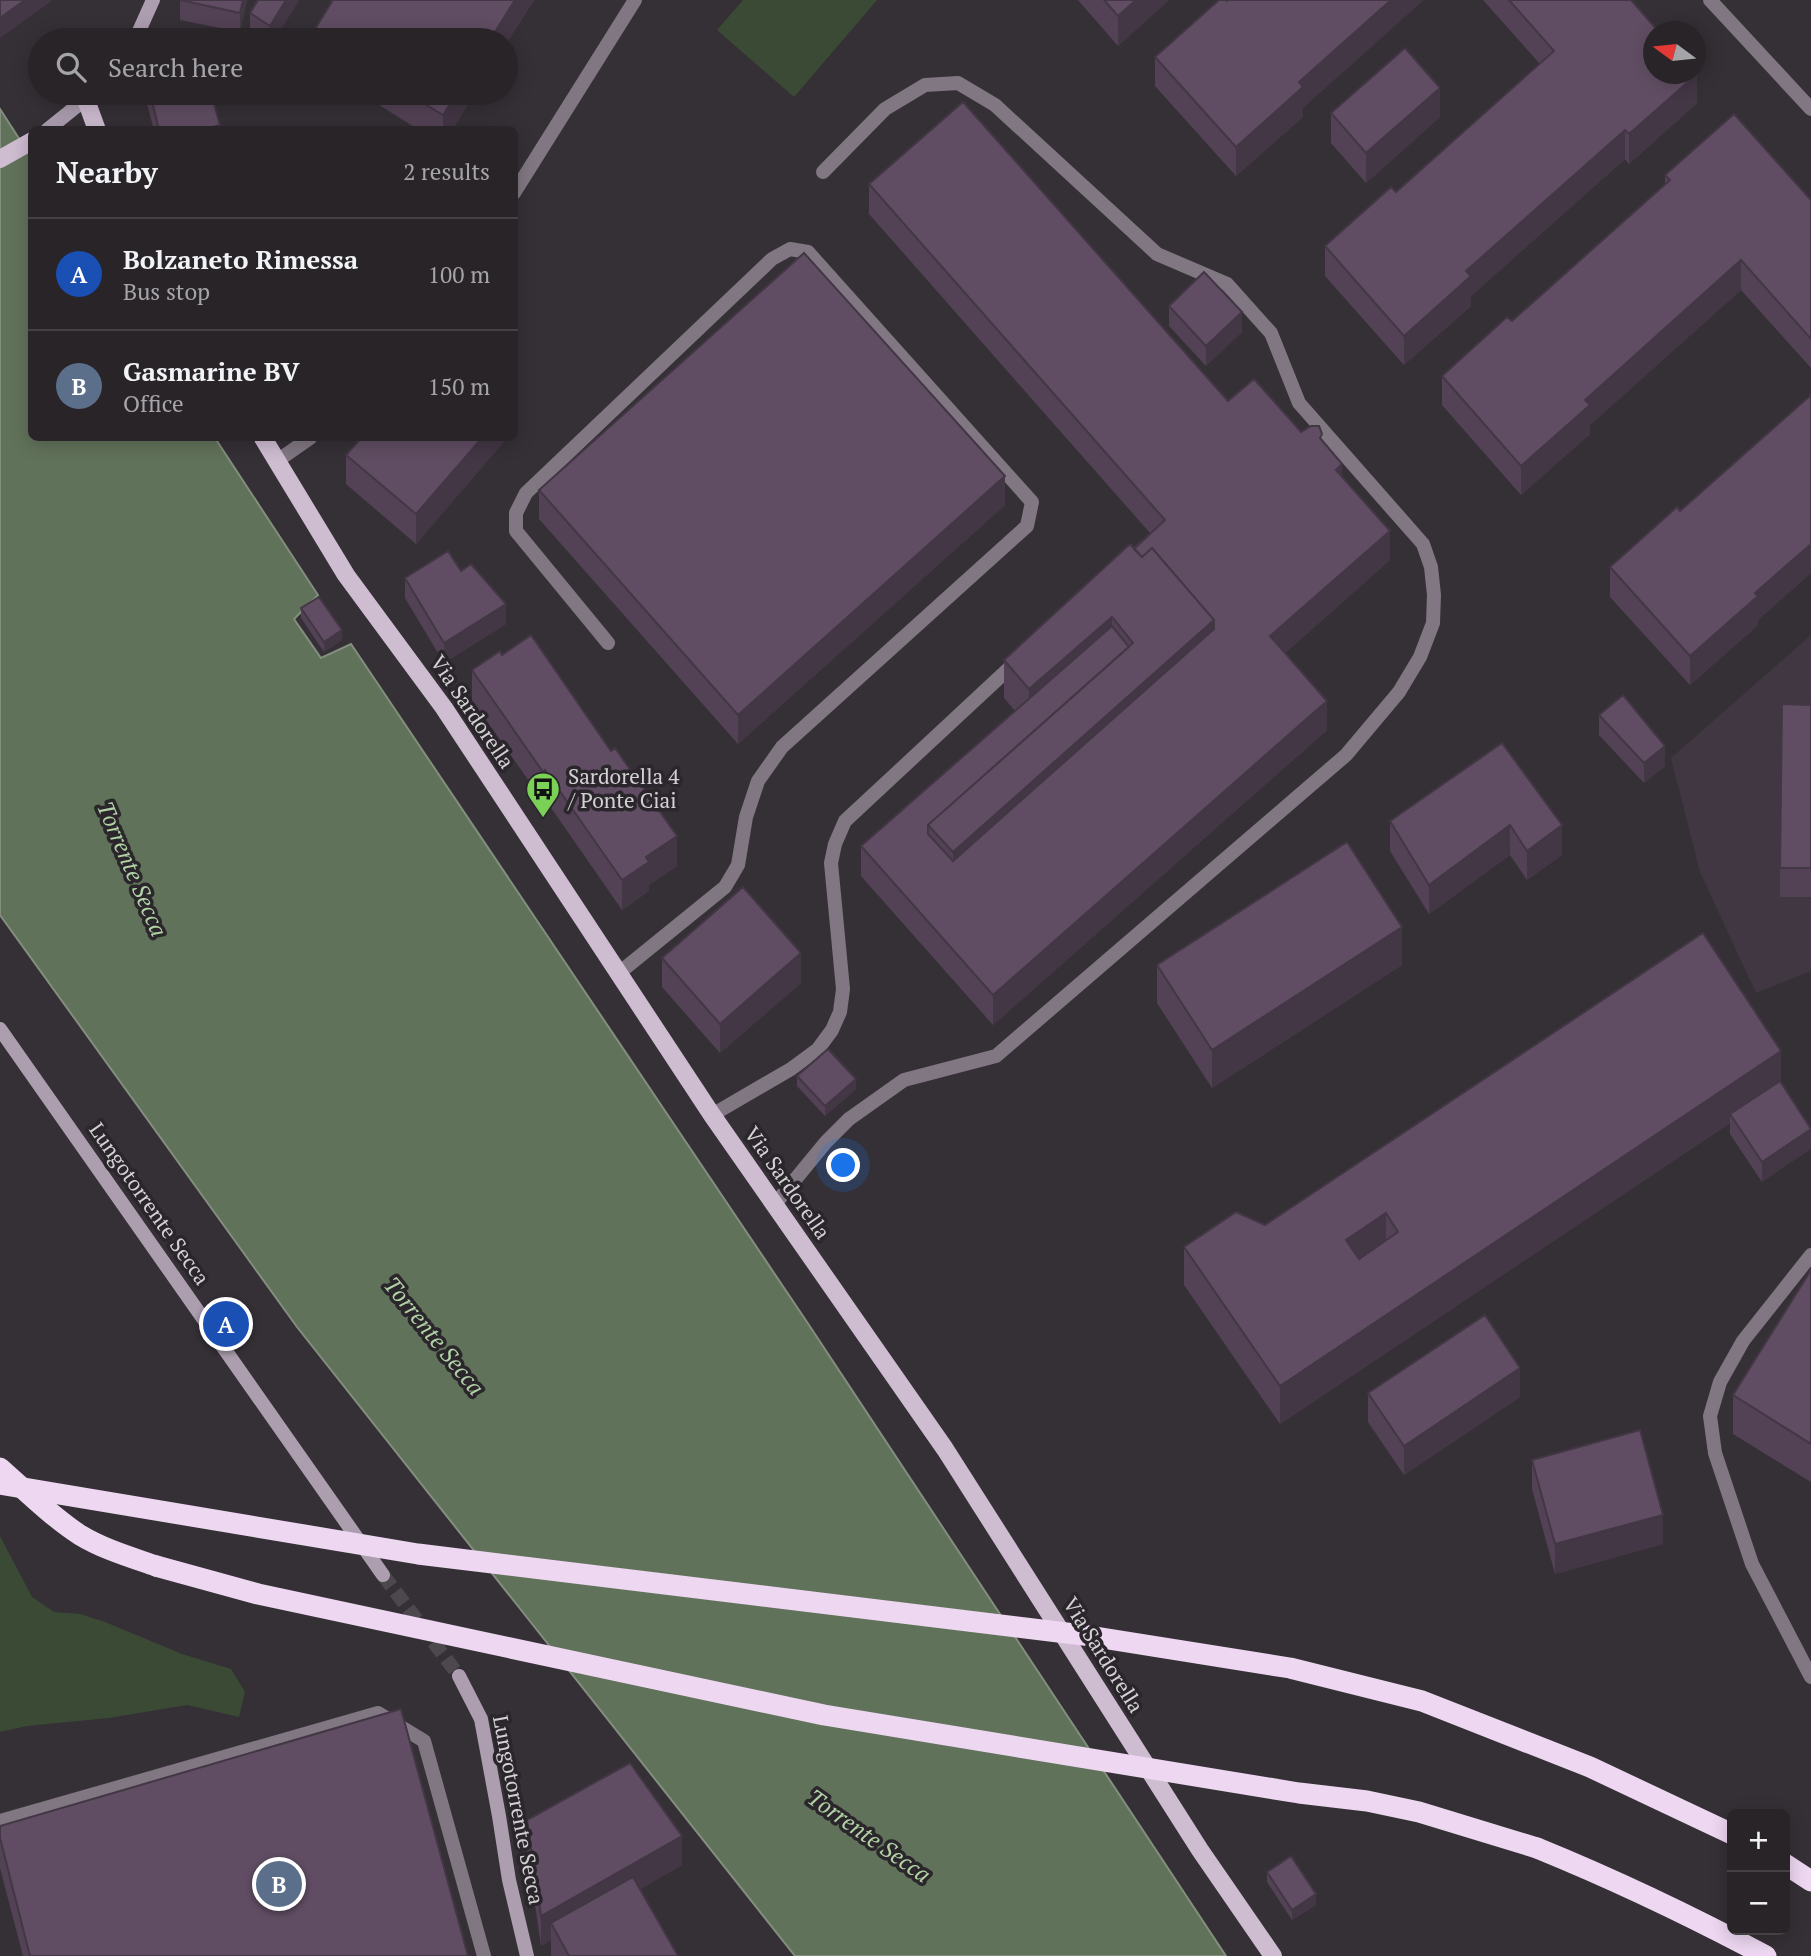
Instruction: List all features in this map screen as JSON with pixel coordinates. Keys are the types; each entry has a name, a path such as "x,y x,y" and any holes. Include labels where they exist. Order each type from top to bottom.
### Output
{"highway":[{"path":"0,1468 51,1514 81,1535 116,1552 156,1566 258,1594 824,1715 1299,1793 1367,1801 1419,1812 1537,1848 1617,1880 1766,1956"},
{"path":"0,1484 418,1555 1083,1635 1290,1668 1422,1701 1590,1767 1727,1832"},
{"path":"1790,1867 1811,1881"}],"main road":[{"path":"140,28 153,0"},
{"path":"52,126 79,105"},
{"path":"91,105 96,126"},
{"path":"0,159 28,143"},
{"name":"Via Sardorella","path":"265,441 346,575 444,708 712,1115 945,1449 1200,1850 1273,1956"},
{"name":"Lungotorrente Secca","path":"0,1029 383,1575"},
{"name":"Lungotorrente Secca","path":"459,1676 481,1719 509,1880 527,1956"}],"lane":[{"path":"518,187 635,0"},
{"path":"1710,0 1811,109"},
{"path":"775,1204 826,1142 849,1119 904,1080 996,1056 1346,754 1399,692 1420,657 1433,623 1431,567 1423,544 1299,402 1271,333 1227,284 1157,254 995,105 958,83 925,85 885,109 824,172"},
{"path":"608,643 516,531 516,513 526,493 772,260 790,248 808,252 1032,502 1027,526 782,747 758,781 746,817 738,865 725,887 619,973"},
{"path":"277,461 306,441"},
{"path":"712,1115 791,1069 818,1049 832,1030 840,1012 843,989 831,863 835,844 845,821 1028,650"},
{"path":"1811,1255 1743,1341 1720,1382 1710,1416 1715,1454 1752,1564 1811,1677"},
{"path":"0,1821 378,1713 424,1741 484,1956"}],"shaded area":[{"path":"743,0 877,0 794,97 717,30"},
{"path":"1811,635 1811,971 1756,993 1700,872 1671,758"},
{"path":"0,1536 32,1597 54,1612 80,1614 105,1622 182,1654 231,1669 245,1692 239,1717 187,1705 0,1732"}],"water":[{"name":"Torrente Secca","path":"0,109 28,152 28,441 217,441 318,595 294,619 321,658 351,644 807,1322 1226,1956 795,1956 297,1327 0,915"}],"building":[{"path":"0,0 25,0 0,18"},
{"path":"180,0 243,0 240,13"},
{"path":"258,0 286,0 270,26 250,13"},
{"path":"333,0 515,0 498,28 316,28"},
{"path":"1104,0 1136,0 1118,16"},
{"path":"1219,0 1391,0 1299,82 1303,87 1236,147 1155,57"},
{"path":"1509,0 1631,0 1649,21 1643,21 1643,84 1686,84 1629,134 1625,130 1466,271 1471,276 1404,336 1325,246 1391,187 1396,192 1554,51"},
{"path":"1405,48 1440,88 1366,153 1331,113"},
{"path":"963,102 1228,401 1254,379 1301,432 1311,426 1319,426 1322,434 1320,438 1342,464 1336,470 1390,531 1270,636 1327,701 993,995 861,846 1112,626 1129,647 928,825 928,834 953,861 1214,629 1214,620 1152,548 1142,557 1134,549 1165,520 869,184"},
{"path":"153,105 214,105 220,125 216,126 158,126"},
{"path":"427,105 449,105 443,115"},
{"path":"1734,114 1811,200 1811,339 1741,260 1585,400 1590,405 1521,466 1442,376 1507,317 1512,321 1670,180 1665,175"},
{"path":"804,253 1005,476 738,715 539,490"},
{"path":"1204,272 1242,312 1206,346 1169,306"},
{"path":"1811,395 1811,544 1755,593 1758,596 1690,656 1610,567 1677,507 1680,511"},
{"path":"358,441 479,441 416,514 346,455"},
{"path":"1130,544 1142,557 1152,548 1214,620 953,852 928,825 1133,643 1112,617 1029,689 1004,660"},
{"path":"448,551 461,571 471,564 506,604 444,643 405,578"},
{"path":"319,597 342,630 324,642 301,608"},
{"path":"531,635 611,751 615,748 677,836 646,857 649,862 622,880 472,670 500,651 502,655"},
{"path":"1623,695 1665,746 1644,763 1599,715"},
{"path":"1782,704 1811,705 1811,868 1780,868"},
{"path":"1502,743 1562,825 1527,851 1510,825 1429,885 1390,821"},
{"path":"1347,842 1402,927 1212,1050 1157,965"},
{"path":"743,887 801,953 720,1024 662,958"},
{"path":"1703,933 1781,1051 1280,1386 1184,1247 1236,1212 1265,1225","holes":["1386,1213 1398,1232 1359,1259 1346,1240"]},
{"path":"828,1049 856,1079 825,1106 797,1076"},
{"path":"1780,1081 1811,1129 1762,1162 1730,1114"},
{"path":"1811,1270 1811,1444 1733,1395"},
{"path":"1485,1315 1520,1368 1404,1446 1368,1393"},
{"path":"1640,1430 1663,1515 1555,1544 1532,1460"},
{"path":"401,1709 468,1956 30,1956 0,1838 0,1826"},
{"path":"630,1763 682,1836 541,1916 527,1820"},
{"path":"1291,1856 1316,1894 1292,1910 1267,1872"},
{"path":"633,1877 678,1956 569,1956 551,1923"}],"tunnel":[{"path":"383,1575 459,1676"}],"place":[{"name":"Sardorella 4 / Ponte Ciai","path":"543,819"},
{"name":"Bolzaneto Rimessa","path":"226,1324"},
{"name":"Gasmarine BV","path":"279,1884"}]}
